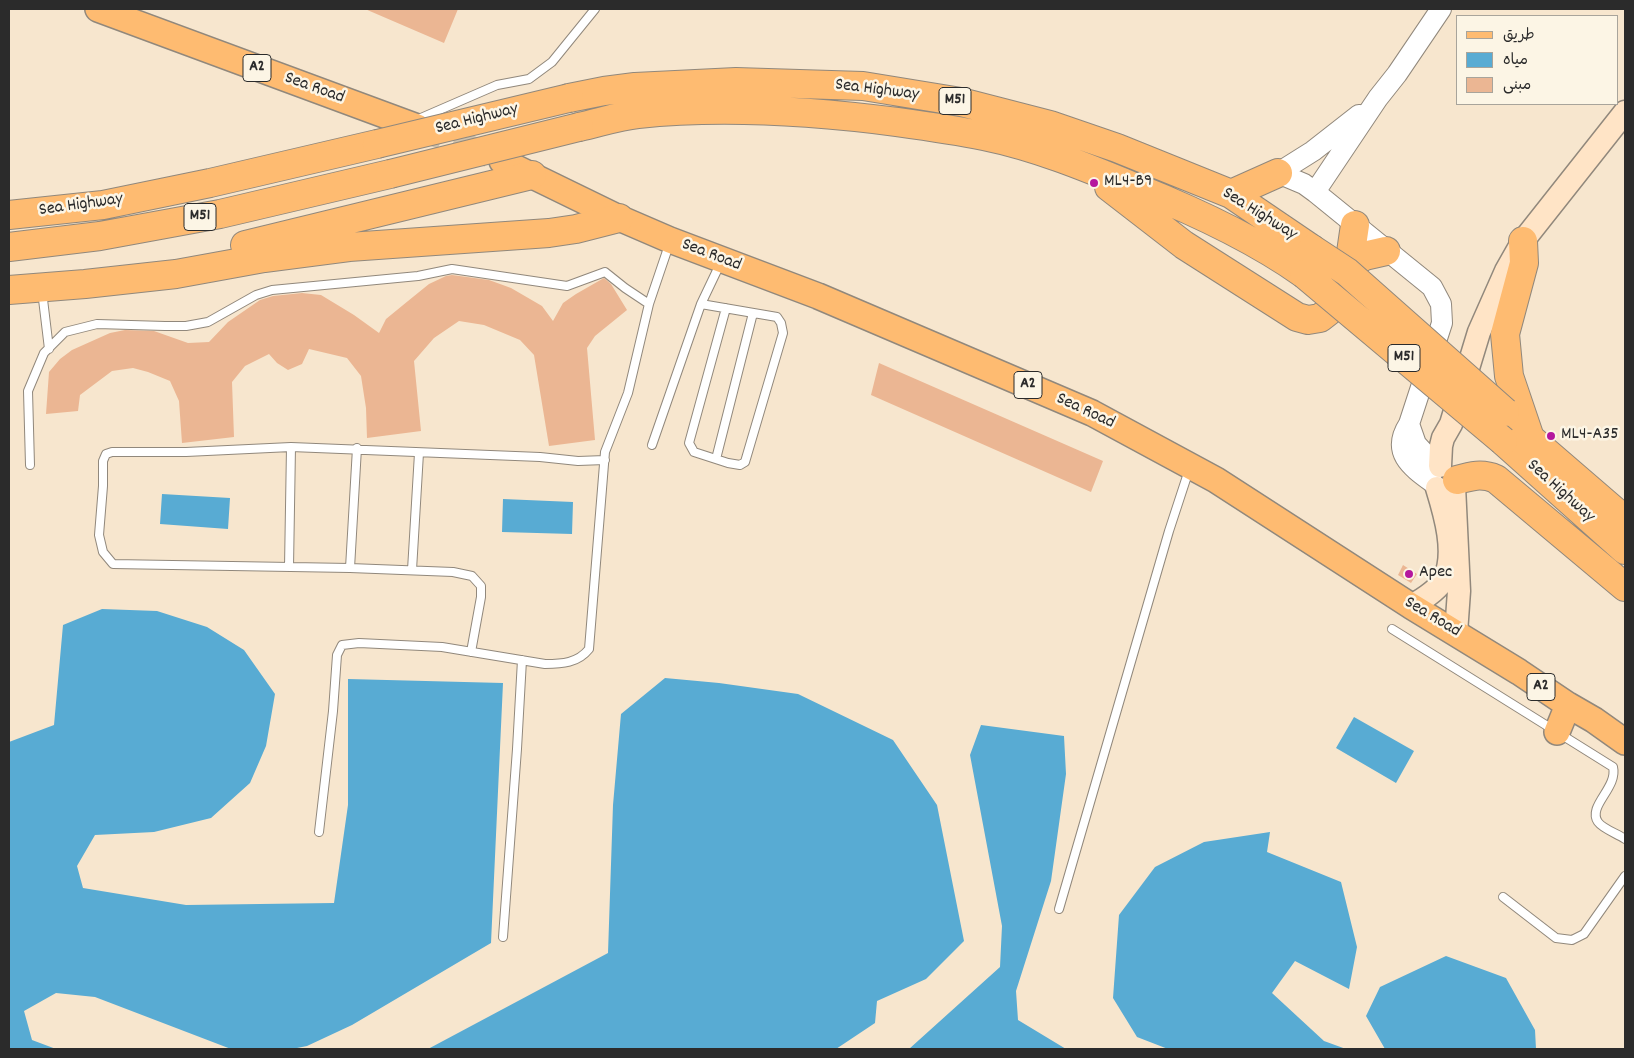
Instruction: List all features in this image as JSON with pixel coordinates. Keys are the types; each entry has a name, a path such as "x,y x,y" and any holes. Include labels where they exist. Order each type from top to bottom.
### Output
{"highway":[{"name":"Sea Highway","path":"9,216 103,204 210,182 568,98 635,87 736,82 863,86 961,102 1050,125 1117,148 1231,194 1346,272 1506,412 1530,438 1625,520"},
{"name":"Sea Highway","path":"9,247 100,236 220,214 637,114 730,109 841,115 985,136 1060,157 1187,208 1275,254 1304,274 1503,441 1625,550"},
{"path":"1082,166 1184,245 1297,317 1308,320 1320,318 1329,311 1349,266 1354,226"},
{"path":"1231,194 1278,173"},
{"path":"86,284 532,175"},
{"path":"9,290 42,289 176,274 264,258 349,247 549,233 576,229 619,218"},
{"path":"1523,241 1524,263 1505,334 1509,376 1530,438"},
{"path":"1349,266 1364,256 1386,251"},
{"path":"1444,477 1477,475 1490,476 1496,479 1625,587"}],"main road":[{"name":"Sea Road","path":"98,9 412,125"},
{"path":"1411,606 1437,588 1447,570 1449,557 1444,510 1444,477 1451,424 1480,332 1499,286 1523,241 1625,112"},
{"name":"Sea Road","path":"502,161 619,218 670,240 818,296 1083,409 1216,480 1411,606 1519,672 1568,706 1594,720 1625,742"},
{"path":"1444,477 1458,592 1456,633"},
{"path":"1557,732 1568,706"}],"street":[{"path":"1315,192 1441,9"},
{"path":"1278,173 1313,151 1378,98"},
{"path":"1278,173 1304,184 1315,192 1354,226 1432,287 1441,304 1442,323 1409,424 1416,444 1444,477"}],"lane":[{"path":"412,125 497,85 528,79 552,62 595,9"},
{"path":"319,832 333,711 337,655 342,645 359,642 442,647 546,664 558,664 582,657 589,649 605,452 628,393 649,304 670,240"},
{"path":"652,445 701,304 722,260"},
{"path":"30,465 28,391 44,353 65,332 97,324 186,326 208,322 256,296 272,290 388,279 452,269 567,286 605,272 649,304"},
{"path":"42,289 48,349"},
{"path":"701,304 726,308 777,317 781,323 783,333 745,462 740,465 694,452 689,443 726,308"},
{"path":"716,459 753,313"},
{"path":"471,652 481,597 481,586 472,576 453,572 412,570 113,564 103,552 99,535 104,486 103,461 106,454 112,452 186,452 291,447 357,448 419,453 540,457 578,461 605,460"},
{"path":"289,567 291,447"},
{"path":"350,568 357,448"},
{"path":"412,570 419,453"},
{"path":"1059,909 1169,531 1190,466"},
{"path":"1392,629 1613,767 1614,779 1598,804 1596,817 1599,823 1625,838"},
{"path":"503,938 522,660"},
{"path":"1503,898 1556,938 1572,940 1584,934 1625,876"}],"water":[{"path":"162,494 230,498 228,529 160,524"},
{"path":"503,499 573,502 572,534 502,532"},
{"path":"102,609 157,611 207,627 244,650 275,694 266,746 250,783 211,818 154,832 95,835 77,866 83,888 186,905 334,903 348,805 348,679 503,683 491,943 352,1025 307,1046 292,1049 231,1049 95,997 56,993 24,1011 32,1040 56,1049 9,1049 9,742 54,725 63,625"},
{"path":"665,678 798,694 893,740 937,805 964,941 926,979 877,1001 875,1023 836,1049 428,1049 608,953 613,805 621,714"},
{"path":"1354,717 1414,751 1396,783 1336,748"},
{"path":"981,725 1064,736 1066,774 1051,881 1016,991 1018,1020 1066,1049 909,1049 1000,967 1002,926 970,755"},
{"path":"1270,832 1267,852 1341,882 1357,947 1349,989 1295,961 1272,993 1324,1041 1346,1049 1168,1049 1137,1037 1113,998 1119,915 1155,867 1204,842"},
{"path":"1446,956 1506,978 1535,1030 1536,1049 1385,1049 1366,1016 1380,987"}],"building":[{"path":"365,9 458,9 444,43"},
{"path":"452,275 489,280 511,288 542,306 553,321 563,303 576,294 604,278 611,284 627,310 595,336 587,348 595,440 549,446 534,355 520,340 484,325 459,321 434,338 414,361 421,431 367,438 366,408 361,376 347,358 309,349 302,364 288,370 277,363 269,354 245,366 232,382 234,437 182,443 179,401 170,381 133,368 112,371 80,395 78,411 46,414 49,372 60,359 72,350 110,333 125,330 154,331 188,343 209,342 228,322 260,300 273,296 302,293 321,295 379,333 386,319 429,284"},
{"path":"879,363 1103,461 1091,492 871,395"},
{"path":"1403,565 1417,574 1411,583 1398,575"}],"tunnel":[{"path":"419,128 489,155"}],"place":[{"name":"ML4-B9","path":"1094,183"},
{"name":"ML4-A35","path":"1551,436"},
{"name":"Apec","path":"1409,574"}]}
